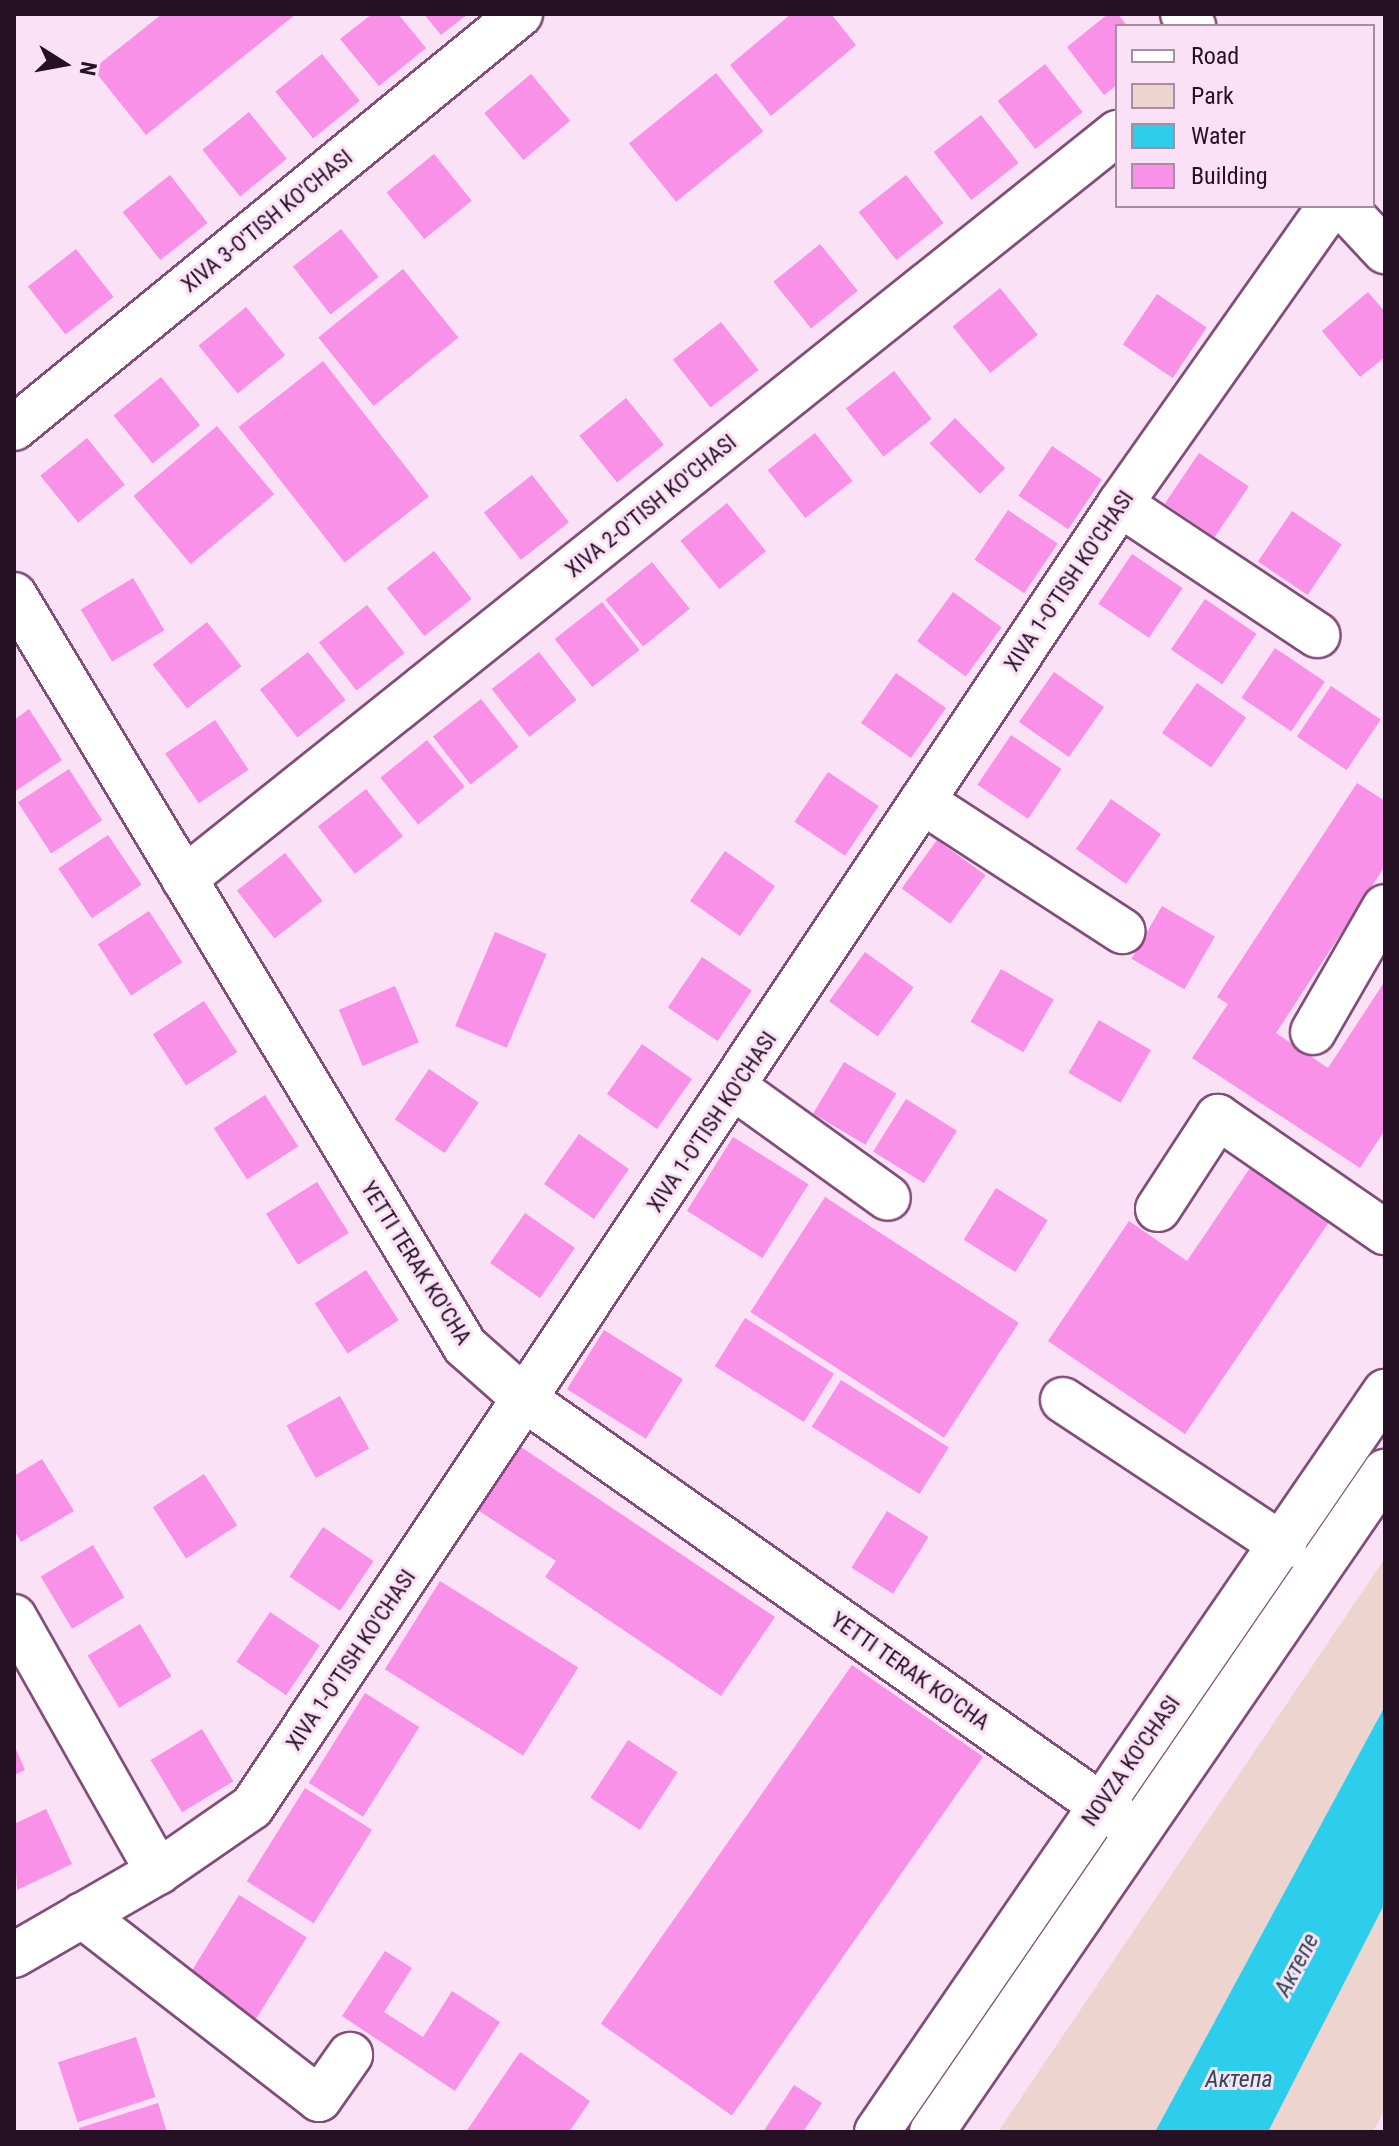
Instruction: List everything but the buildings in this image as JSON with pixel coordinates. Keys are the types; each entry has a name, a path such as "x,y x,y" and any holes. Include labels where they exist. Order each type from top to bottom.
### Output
{"street":[{"name":"XIVA 3-O'TISH KO'CHASI","path":"14,428 520,14"},
{"name":"XIVA 2-O'TISH KO'CHASI","path":"184,879 1115,135"},
{"name":"XIVA 1-O'TISH KO'CHASI","path":"14,1955 158,1872 252,1807 735,1088 1120,504 1329,208"},
{"path":"1345,208 1385,251"},
{"path":"1120,504 1317,635"},
{"name":"YETTI TERAK KO'CHA","path":"14,595 465,1346 526,1400 1136,1830"},
{"path":"922,801 1122,931"},
{"path":"1313,1032 1385,907"},
{"path":"735,1088 888,1198"},
{"path":"1158,1209 1218,1117 1385,1232"},
{"name":"NOVZA KO'CHASI","path":"877,2132 1100,1804 1284,1546 1385,1392"},
{"path":"1063,1400 1284,1546"},
{"name":"NOVZA KO'CHASI","path":"932,2132 1136,1830 1385,1472"},
{"path":"14,1617 158,1872"},
{"path":"82,1915 319,2099 350,2055"}],"green space":[{"path":"1385,1558 1385,1706 1155,2132 998,2132"},
{"path":"1385,1903 1385,2110 1373,2132 1268,2132"}],"water":[{"name":"Актепа","path":"1385,1706 1385,1903 1268,2132 1155,2132"}],"water label":[{"name":"Актепе","path":"1297,1965"}]}
